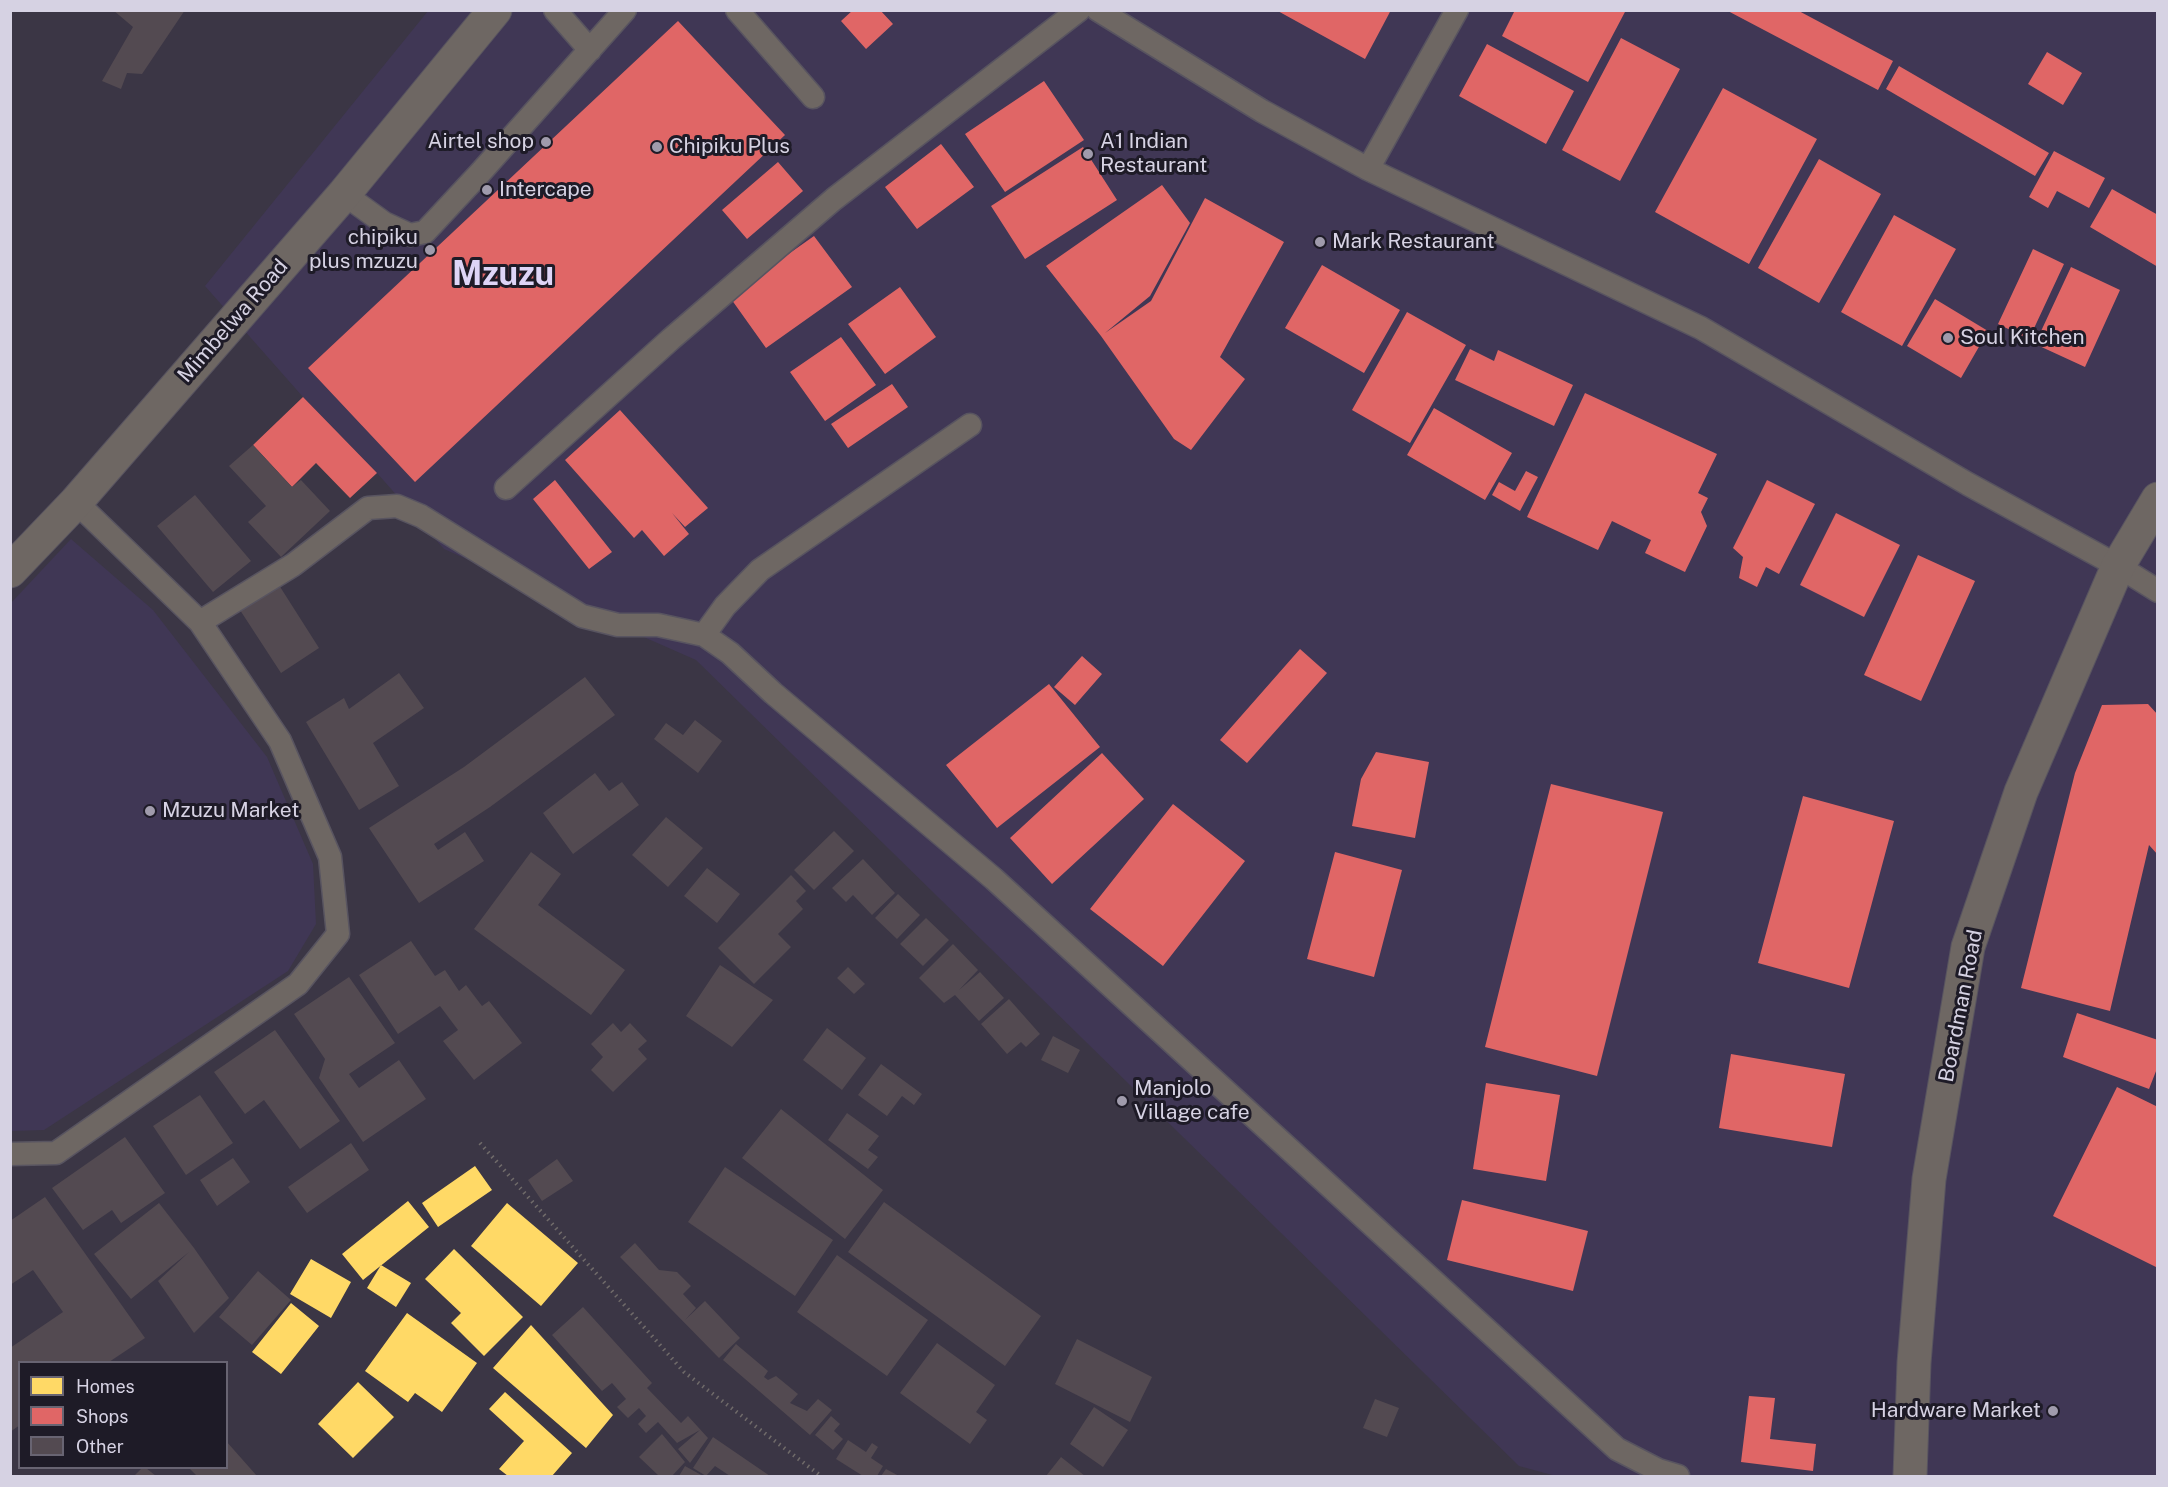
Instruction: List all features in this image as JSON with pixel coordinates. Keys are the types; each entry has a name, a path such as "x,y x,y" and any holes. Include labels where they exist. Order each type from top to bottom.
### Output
{"street":[{"name":"Mimbelwa Road","path":"10,571 76,502 344,194 495,10"},
{"name":"Boardman Road","path":"1910,1476 1914,1363 1929,1179 1968,947 2021,792 2118,566 2157,499"}],"lane":[{"path":"555,10 590,50"},
{"path":"344,194 384,223 410,235 425,232 625,10"},
{"path":"737,10 813,97"},
{"path":"506,488 671,339 834,199 1079,10"},
{"path":"1098,10 1262,111 1368,169 1701,328 1968,484 2118,566 2157,591"},
{"path":"1368,169 1457,10"},
{"path":"704,635 725,606 760,570 970,425"},
{"path":"10,1154 56,1153 298,984 338,934 330,857 280,741 200,622 76,502"},
{"path":"200,622 293,566 368,508 397,506 421,516 582,616 618,625 658,625 704,635 730,652 773,693 994,879 1617,1449 1658,1470 1678,1476"}],"path":[{"path":"480,1143 684,1372 821,1476"}],"shaded area":[{"path":"428,11 2157,11 2157,1476 1556,1476 1519,1466 696,660 444,549 377,473 303,397 205,286"},
{"name":"Mzuzu Market","path":"71,539 153,610 267,757 313,864 316,924 288,971 44,1130 11,1131 11,603"}],"building: Homes":[{"path":"475,1166 492,1190 438,1227 422,1203"},
{"path":"408,1201 429,1227 363,1280 342,1254"},
{"path":"507,1203 578,1263 541,1306 471,1246"},
{"path":"454,1249 523,1317 484,1356 451,1323 461,1313 425,1279"},
{"path":"311,1259 351,1282 331,1318 290,1294"},
{"path":"381,1265 411,1283 396,1307 367,1288"},
{"path":"291,1303 319,1326 281,1374 252,1352"},
{"path":"407,1313 477,1363 442,1412 415,1393 408,1402 365,1371"},
{"path":"531,1325 613,1415 586,1448 493,1368"},
{"path":"358,1382 394,1417 353,1458 318,1424"},
{"path":"505,1392 572,1453 552,1476 508,1476 499,1469 524,1441 489,1409"}],"building: Shops":[{"path":"853,10 880,10 893,24 866,49 841,21"},
{"path":"1276,10 1391,10 1365,59"},
{"path":"1515,10 1626,10 1588,82 1502,36"},
{"path":"1726,10 1797,10 1893,61 1878,90"},
{"path":"678,21 785,135 415,482 308,368"},
{"path":"1621,38 1680,69 1620,181 1562,150"},
{"path":"1487,44 1574,91 1546,144 1459,96"},
{"path":"2047,52 2082,73 2063,105 2028,84"},
{"path":"1899,66 2049,153 2035,176 1886,89"},
{"path":"1044,81 1084,140 1005,192 965,134"},
{"path":"1723,88 1817,139 1749,264 1655,212"},
{"path":"941,144 974,187 917,229 885,187"},
{"path":"1083,147 1117,200 1025,259 991,206"},
{"path":"2054,151 2105,178 2089,208 2057,191 2048,208 2029,197"},
{"path":"1819,159 1881,194 1819,303 1758,268"},
{"path":"778,162 803,191 747,239 722,210"},
{"path":"1162,185 1190,223 1150,296 1105,333 1151,301 1205,198 1284,242 1220,357 1245,379 1191,450 1174,439 1101,336 1046,266"},
{"path":"2112,189 2158,215 2158,267 2090,227"},
{"path":"1894,215 1956,249 1902,346 1841,312"},
{"path":"814,236 852,287 766,348 729,296"},
{"path":"2033,249 2064,264 2029,339 1998,324"},
{"path":"1322,265 1400,310 1364,373 1285,328"},
{"path":"2071,267 2120,290 2085,367 2035,344"},
{"path":"900,287 936,337 885,374 848,324"},
{"name":"Soul Kitchen","path":"1935,299 1988,331 1961,378 1907,346"},
{"path":"1407,312 1466,345 1410,443 1352,410"},
{"path":"841,337 876,385 825,421 790,372"},
{"path":"1470,349 1494,361 1498,350 1573,385 1554,426 1455,380"},
{"path":"892,384 908,407 848,448 831,424"},
{"path":"1585,393 1717,454 1698,493 1708,498 1701,512 1707,526 1685,572 1645,553 1651,540 1612,521 1598,550 1527,517"},
{"path":"303,397 377,473 350,498 316,463 292,487 253,445"},
{"path":"1434,408 1512,453 1485,500 1407,455"},
{"path":"620,410 708,508 685,527 672,513 689,534 664,556 642,530 634,538 565,460"},
{"path":"1526,471 1538,477 1520,511 1492,495 1499,482 1515,491"},
{"path":"555,480 612,552 589,569 533,499"},
{"path":"1767,480 1815,504 1779,574 1766,567 1757,587 1739,578 1743,557 1733,548"},
{"path":"1836,513 1900,545 1864,617 1800,585"},
{"path":"1918,555 1975,581 1921,701 1864,675"},
{"path":"1300,649 1327,673 1247,763 1220,740"},
{"path":"1082,656 1102,674 1075,705 1054,687"},
{"path":"1049,684 1100,747 997,828 946,765"},
{"path":"2148,704 2158,715 2158,855 2149,845 2110,1011 2021,988 2075,773 2102,705"},
{"path":"1376,752 1429,762 1415,838 1352,826 1361,779"},
{"path":"1102,753 1144,799 1052,884 1010,838"},
{"path":"1551,784 1663,812 1597,1076 1485,1047"},
{"path":"1803,796 1894,821 1849,988 1758,963"},
{"path":"1173,804 1245,861 1163,966 1090,909"},
{"path":"1335,852 1402,870 1374,977 1307,959"},
{"path":"2077,1013 2158,1040 2158,1066 2149,1089 2063,1057"},
{"path":"1731,1054 1845,1074 1832,1147 1719,1128"},
{"path":"1486,1083 1560,1095 1546,1181 1473,1169"},
{"path":"2117,1087 2158,1107 2158,1268 2053,1216"},
{"path":"1462,1200 1588,1231 1573,1291 1447,1260"},
{"path":"1749,1396 1775,1398 1770,1439 1816,1444 1813,1471 1741,1462"}],"building: Other":[{"path":"113,10 185,10 142,74 127,73 121,89 102,81 133,27"},
{"path":"253,445 292,487 301,480 330,511 281,557 248,522 266,506 229,466"},
{"path":"195,495 251,561 213,592 157,526"},
{"path":"277,582 319,648 281,673 238,607"},
{"path":"399,673 424,708 373,743 399,786 359,810 306,722 344,698 349,709"},
{"path":"585,677 615,715 490,807 434,844 438,850 465,832 484,861 419,903 369,828 464,767"},
{"path":"695,720 722,741 698,773 654,739 666,723 683,735"},
{"path":"595,773 609,791 622,782 639,805 573,854 543,813"},
{"path":"666,817 703,848 668,887 632,855"},
{"path":"834,831 854,851 814,890 794,870"},
{"path":"531,852 561,874 538,905 625,970 591,1015 474,929"},
{"path":"863,859 895,893 872,915 853,895 846,902 832,888"},
{"path":"707,868 740,894 717,923 684,896"},
{"path":"791,875 806,891 796,901 803,909 778,934 791,947 754,984 718,948"},
{"path":"898,894 920,915 897,939 875,918"},
{"path":"926,918 949,940 923,966 900,944"},
{"path":"411,941 435,976 445,970 459,991 466,985 482,1006 489,1001 522,1043 474,1080 443,1041 458,1030 440,1006 398,1034 359,975"},
{"path":"953,944 978,970 959,990 980,972 1004,998 979,1021 955,995 944,1003 919,978"},
{"path":"720,965 773,1000 732,1047 686,1016"},
{"path":"848,967 865,984 854,994 837,978"},
{"path":"349,977 395,1043 349,1074 359,1088 399,1060 426,1099 363,1142 319,1078 325,1059 294,1014"},
{"path":"1009,999 1040,1034 1026,1047 1021,1042 1007,1054 981,1024"},
{"path":"613,1023 621,1032 630,1023 647,1041 638,1049 647,1059 613,1092 591,1070 603,1057 591,1044"},
{"path":"827,1028 866,1058 842,1090 803,1060"},
{"path":"275,1030 340,1121 300,1149 264,1100 245,1114 214,1072"},
{"path":"1053,1036 1080,1050 1068,1073 1041,1060"},
{"path":"881,1064 922,1094 914,1105 902,1096 887,1116 858,1095"},
{"path":"200,1095 233,1143 186,1175 153,1126"},
{"path":"781,1109 883,1190 845,1239 742,1158"},
{"path":"847,1113 879,1136 868,1150 878,1157 868,1169 828,1140"},
{"path":"125,1137 165,1193 121,1223 112,1210 83,1230 52,1188"},
{"path":"351,1143 369,1170 307,1213 288,1187"},
{"path":"233,1158 250,1182 217,1206 200,1180"},
{"path":"557,1159 573,1181 542,1201 528,1180"},
{"path":"725,1167 833,1240 795,1296 688,1222"},
{"path":"45,1197 145,1338 110,1361 18,1361 18,1426 10,1432 10,1348 63,1312 33,1270 10,1285 10,1221"},
{"path":"884,1202 1041,1316 1005,1366 848,1252"},
{"path":"159,1203 229,1298 194,1333 158,1281 189,1252 131,1299 94,1254"},
{"path":"635,1243 659,1270 677,1272 691,1286 683,1294 696,1308 685,1320 705,1301 740,1338 719,1358 620,1257"},
{"path":"837,1255 928,1320 887,1376 797,1312"},
{"path":"258,1271 291,1300 252,1345 219,1317"},
{"path":"583,1307 652,1383 647,1388 681,1423 688,1416 708,1438 690,1463 678,1449 700,1430 677,1443 658,1422 646,1433 638,1424 646,1416 639,1408 628,1418 617,1407 626,1399 612,1383 602,1391 552,1335"},
{"path":"1077,1339 1152,1377 1130,1422 1055,1384"},
{"path":"937,1343 995,1385 976,1412 987,1420 970,1444 900,1393"},
{"path":"736,1344 768,1371 764,1377 768,1380 776,1376 798,1394 790,1403 807,1411 818,1399 832,1410 810,1435 723,1360"},
{"path":"1375,1399 1399,1408 1387,1437 1363,1428"},
{"path":"1094,1407 1128,1430 1103,1467 1070,1444"},
{"path":"831,1416 840,1424 834,1431 843,1439 833,1450 815,1435"},
{"path":"662,1434 685,1462 672,1476 659,1476 639,1457"},
{"path":"713,1437 770,1476 730,1476 715,1466 706,1476 693,1468"},
{"path":"848,1440 866,1452 872,1443 878,1447 871,1458 883,1466 877,1476 863,1476 836,1459"},
{"path":"228,1443 257,1476 197,1476 190,1469 228,1469"},
{"path":"1061,1457 1085,1476 1046,1476"},
{"path":"685,1466 703,1476 679,1476"},
{"path":"141,1469 147,1469 156,1476 134,1476"},
{"path":"886,1469 899,1476 881,1476"}],"place":[{"name":"Airtel shop","path":"546,142"},
{"name":"Chipiku Plus","path":"657,147"},
{"name":"A1 Indian Restaurant","path":"1088,154"},
{"name":"Intercape","path":"487,190"},
{"name":"Mark Restaurant","path":"1320,242"},
{"name":"chipiku plus mzuzu","path":"430,250"},
{"name":"Soul Kitchen","path":"1948,338"},
{"name":"Mzuzu Market","path":"150,811"},
{"name":"Manjolo Village cafe","path":"1122,1101"},
{"name":"Hardware Market","path":"2053,1411"}],"district":[{"name":"Mzuzu","path":"503,275"}]}
